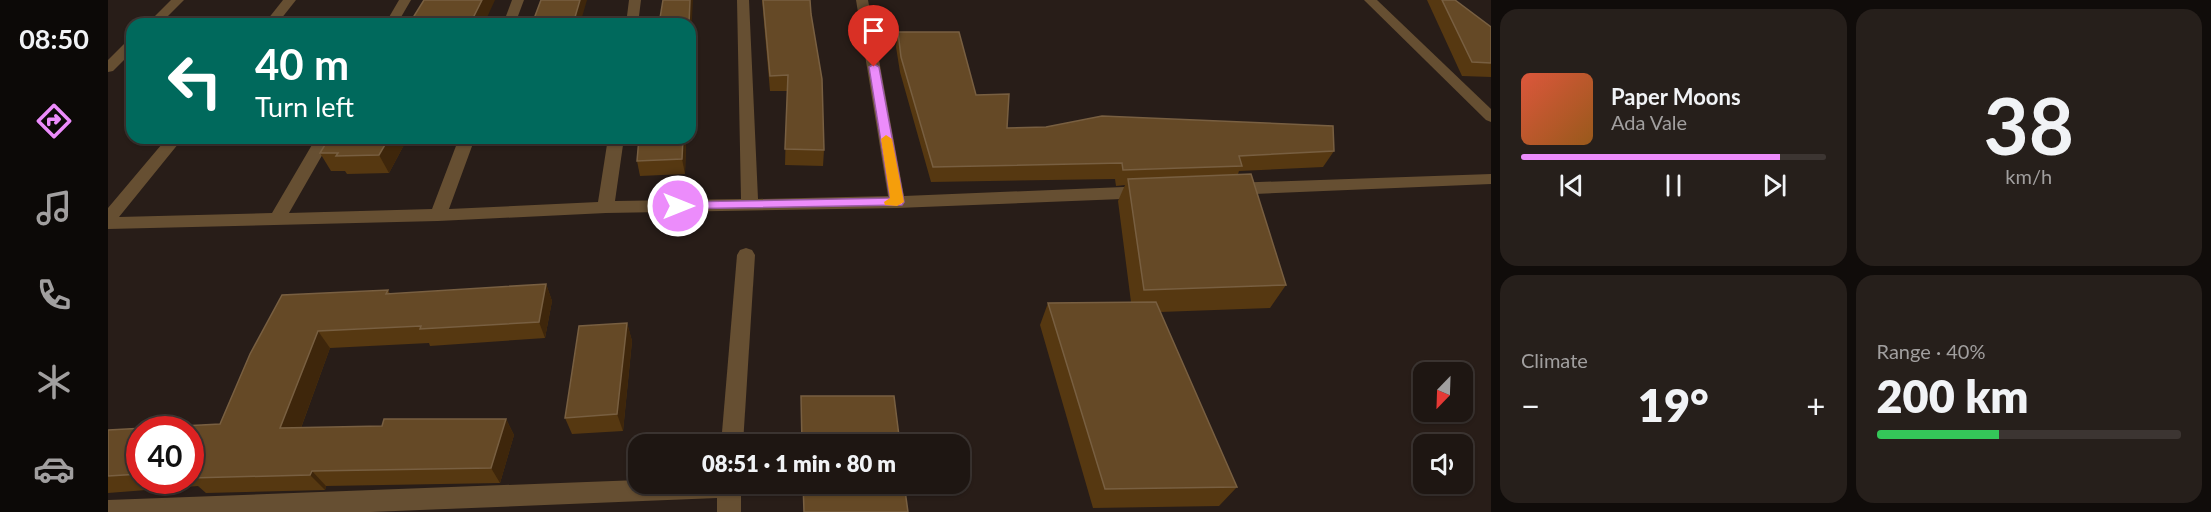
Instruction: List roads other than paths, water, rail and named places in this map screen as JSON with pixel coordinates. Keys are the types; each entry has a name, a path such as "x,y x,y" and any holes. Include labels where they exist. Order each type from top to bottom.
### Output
{"street":[{"path":"159,18 178,0"},
{"path":"275,18 290,0"},
{"path":"394,18 405,0"},
{"path":"511,18 518,0"},
{"path":"633,18 635,0"},
{"path":"743,0 750,206"},
{"path":"862,0 897,202"},
{"path":"1370,0 1491,117"},
{"path":"108,68 126,51"},
{"path":"108,221 170,144"},
{"path":"277,219 321,144"},
{"path":"438,215 465,144"},
{"path":"606,207 615,144"},
{"path":"1218,190 1491,179"},
{"path":"108,221 438,215 606,207 750,206 1159,192"},
{"path":"733,434 746,255"},
{"path":"108,511 628,489"},
{"path":"729,494 729,512"}]}
